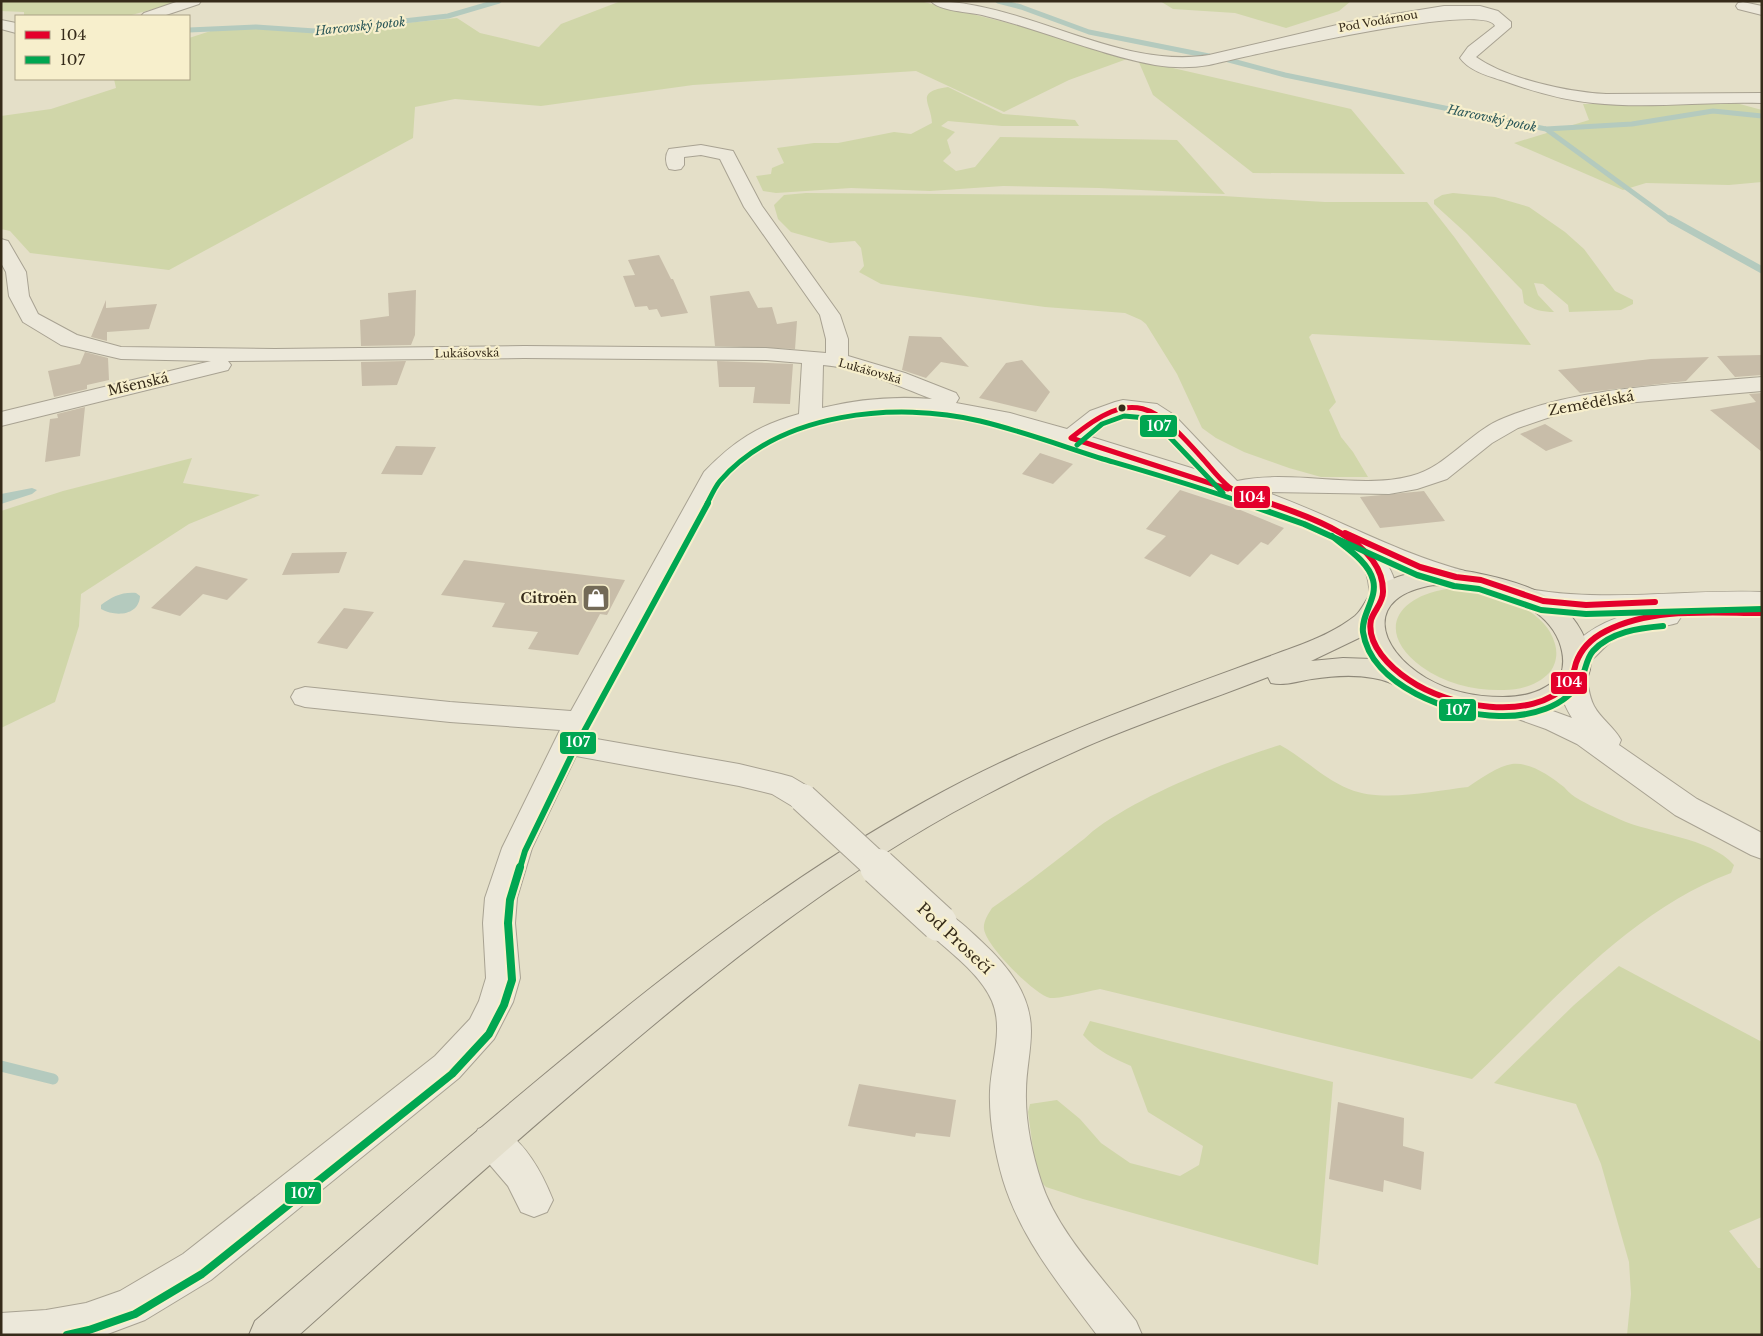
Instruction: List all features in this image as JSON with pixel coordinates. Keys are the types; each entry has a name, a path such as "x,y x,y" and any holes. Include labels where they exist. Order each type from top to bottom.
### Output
{"main road":[{"path":"269,1335 491,1140 634,1020 744,933 842,867 938,808 1029,761 1115,723 1204,692 1342,637 1377,607 1396,587 1413,581 1434,577 1456,577 1481,580 1506,587 1528,597 1548,610 1564,625 1574,642 1575,668 1564,689 1550,698 1534,704 1514,707 1485,707 1456,701 1428,691 1404,677 1385,670 1370,668 1321,668 1204,692"},
{"path":"1377,607 1371,631 1376,647 1404,677"}],"street":[{"path":"152,15 194,1"},
{"name":"Pod Vodárnou","path":"938,1 988,12 1142,58 1182,64 1207,60 1321,31 1388,18 1434,11 1482,10 1499,18 1503,22 1503,27 1475,48 1468,58 1481,67 1519,81 1564,94 1605,99 1723,96 1762,98"},
{"path":"1743,6 1762,11"},
{"path":"1,24 15,28"},
{"path":"675,165 674,153 701,150 727,155 753,207 830,316 837,339 837,360"},
{"name":"Lukášovská","path":"1,246 16,272 19,296 30,318 69,340 121,353 275,355 524,352 766,354 837,360 897,378 982,412"},
{"name":"Mšenská","path":"1,418 212,366 275,355"},
{"path":"810,417 813,358"},
{"name":"Zemědělská","path":"1231,489 1260,485 1389,487 1417,482 1438,474 1484,438 1510,423 1550,409 1603,398 1762,384"},
{"path":"1,1333 46,1330 86,1322 131,1306 197,1268 447,1067 482,1029 496,1002 504,978 499,923 501,898 517,848 574,733 712,477 735,454 756,439 778,427 810,417 859,406 892,404 934,405 982,412 1231,489 1307,516 1406,562 1456,577"},
{"path":"1071,438 1098,416 1123,407 1149,409 1166,420 1231,489"},
{"path":"1342,532 1374,563 1381,577 1377,607"},
{"path":"1528,597 1586,606 1762,600"},
{"path":"1638,771 1584,716 1573,690 1575,668 1599,636 1609,629 1653,618 1762,613"},
{"name":"Pod Prosečí","path":"305,697 450,712 574,733 781,785 803,798 939,922 995,976 1008,999 1014,1023 1008,1091 1011,1128 1023,1182 1044,1228 1122,1335"},
{"path":"1514,707 1580,733 1638,771 1686,807 1762,847"},
{"path":"491,1140 529,1182 534,1200"}],"green space":[{"path":"1,1 183,1 132,15 24,15 24,12 1,11"},
{"path":"621,1 920,1 1032,29 1127,59 1069,80 1004,112 916,71 693,85 541,106 455,99 415,107 413,138 169,270 30,253 10,231 1,229 1,116 51,109 116,88 114,80 190,80 190,38 223,27 333,30 457,18 480,33 539,47 561,24"},
{"path":"1160,1 1351,1 1339,11 1286,28 1235,13 1173,9"},
{"path":"1138,60 1351,109 1405,174 1253,173 1153,95"},
{"path":"948,87 1003,114 1075,120 1079,126 1002,126 948,121 941,126 955,132 947,140 951,153 943,161 956,171 975,167 1000,137 1177,140 1225,194 1003,186 930,191 851,188 776,193 763,191 756,176 771,174 772,168 784,163 777,148 814,143 838,143 894,132 911,134 932,123 927,99 928,95 938,89"},
{"path":"1721,99 1762,110 1762,182 1729,185 1646,183 1623,190 1514,143 1589,120 1583,104"},
{"path":"806,193 1223,196 1325,202 1427,202 1531,345 1312,334 1309,337 1336,402 1329,410 1341,437 1353,452 1368,477 1321,477 1244,452 1216,438 1202,428 1177,374 1146,324 1141,320 1125,313 1045,307 881,284 859,272 864,266 861,248 855,241 830,243 791,232 778,219 774,205 784,195"},
{"path":"1453,193 1495,197 1529,207 1565,232 1584,249 1615,291 1633,300 1633,304 1621,310 1569,312 1568,305 1543,284 1534,283 1538,295 1554,312 1538,310 1527,305 1524,303 1522,290 1467,234 1434,204 1434,200 1442,195"},
{"path":"192,458 183,483 260,495 189,524 81,594 79,626 55,702 1,728 1,511 63,491"},
{"path":"1447,589 1478,592 1510,601 1539,618 1549,630 1556,648 1555,663 1549,673 1540,681 1522,688 1493,690 1472,688 1451,682 1422,667 1407,654 1399,641 1396,629 1398,618 1404,608 1415,600 1429,593"},
{"path":"1280,745 1340,785 1362,793 1377,795 1408,795 1468,787 1501,767 1512,764 1526,765 1546,774 1573,796 1585,803 1632,824 1696,842 1710,848 1734,865 1731,873 1694,889 1625,935 1561,991 1472,1079 1100,989 1050,998 1033,988 1023,979 993,946 984,929 986,918 992,908 1097,828 1139,802 1186,780 1234,760"},
{"path":"1619,966 1762,1042 1762,1217 1729,1231 1758,1268 1762,1268 1762,1335 1627,1335 1631,1294 1629,1262 1601,1164 1576,1104 1494,1083 1574,1005"},
{"path":"1090,1021 1333,1082 1318,1265 1083,1199 1046,1187 1037,1178 1028,1112 1030,1104 1057,1100 1080,1119 1101,1143 1130,1163 1180,1176 1199,1165 1203,1146 1148,1112 1131,1066 1111,1057 1083,1035"}],"shaded area":[{"path":"32,488 37,490 32,494 1,504 1,494"},
{"path":"126,593 136,593 140,596 139,603 131,611 119,614 101,609 101,605 113,597"}],"building":[{"path":"659,255 671,279 673,279 688,313 661,317 657,309 649,310 647,306 635,307 623,276 635,275 628,260"},
{"path":"416,290 415,335 411,345 361,346 360,320 389,316 388,293"},
{"path":"749,291 758,308 772,307 777,324 797,321 795,349 715,346 710,296"},
{"path":"106,300 106,308 157,304 149,329 107,332 107,341 91,337"},
{"path":"909,336 941,337 969,367 941,362 926,378 902,370"},
{"path":"85,352 108,358 109,380 87,385 87,389 54,397 48,371 80,364"},
{"path":"1762,355 1762,375 1735,377 1717,356"},
{"path":"1709,357 1686,381 1580,393 1558,370 1651,359"},
{"path":"1022,360 1050,392 1036,412 979,398 1006,363"},
{"path":"406,361 397,385 362,386 361,362"},
{"path":"717,361 793,364 790,404 753,403 755,387 719,387"},
{"path":"1762,393 1762,452 1710,410 1756,402 1749,394"},
{"path":"85,407 80,456 45,462 50,419 58,418 57,414"},
{"path":"1545,424 1573,441 1546,451 1520,434"},
{"path":"396,446 436,447 422,475 381,474"},
{"path":"1040,453 1073,464 1053,484 1022,474"},
{"path":"1180,490 1238,509 1284,528 1268,545 1261,542 1238,565 1211,554 1190,577 1144,558 1166,536 1146,529"},
{"path":"1424,491 1445,521 1380,528 1360,497"},
{"path":"347,552 339,573 282,575 292,553"},
{"path":"464,560 625,580 607,615 600,614 578,655 528,649 538,632 492,627 505,603 441,595"},
{"path":"196,566 248,579 227,600 203,594 180,616 151,608"},
{"path":"344,608 374,612 347,649 317,643"},
{"path":"859,1084 956,1100 950,1137 916,1133 915,1137 848,1126"},
{"path":"1338,1102 1404,1118 1403,1146 1424,1152 1421,1190 1384,1180 1383,1192 1329,1179"}],"waterway":[{"name":"Harcovský potok","path":"190,30 256,27 315,31 448,16 499,1"},
{"name":"Harcovský potok","path":"998,1 1021,7 1089,32 1209,56"},
{"name":"Harcovský potok","path":"1225,59 1285,75 1546,129"},
{"name":"Harcovský potok","path":"1546,129 1632,124 1713,111 1762,116"},
{"path":"1546,129 1672,221"},
{"path":"1670,219 1762,270"},
{"path":"1,1066 53,1079"}],"transit line":[{"name":"104","path":"1071,438 1088,424 1106,413 1125,407 1147,409 1155,412 1173,427 1230,488 1242,494 1307,516 1337,530 1363,550 1378,570 1383,588 1383,597 1373,614 1371,631 1379,651 1394,668 1411,682 1454,700 1475,705 1517,707 1537,703 1554,696 1570,681 1580,654 1587,645 1605,631 1627,622 1665,615 1762,613"},
{"name":"107","path":"67,1335 89,1330 135,1314 202,1274 452,1074 489,1034 504,1005 512,980 508,923 510,900 525,851 575,748 719,482 741,461 761,446 781,435 812,425 860,415 916,412 980,421 1228,497 1304,524 1417,575 1454,586 1479,589 1541,610 1586,614 1762,609"},
{"name":"107","path":"1077,445 1102,424 1124,416 1146,418 1160,427 1223,493"},
{"name":"104","path":"1071,438 1228,489"},
{"name":"104","path":"1345,533 1420,567 1456,577 1481,580 1543,601 1586,605 1655,602"},
{"name":"107","path":"1332,536 1361,562 1373,580 1373,593 1364,618 1363,631 1368,649 1378,666 1394,680 1413,692 1433,702 1455,709 1475,714 1505,716 1529,714 1553,706 1573,692 1582,678 1590,655 1600,645 1625,632 1663,626"}],"place":[{"name":"Citroën","path":"596,598"}]}
